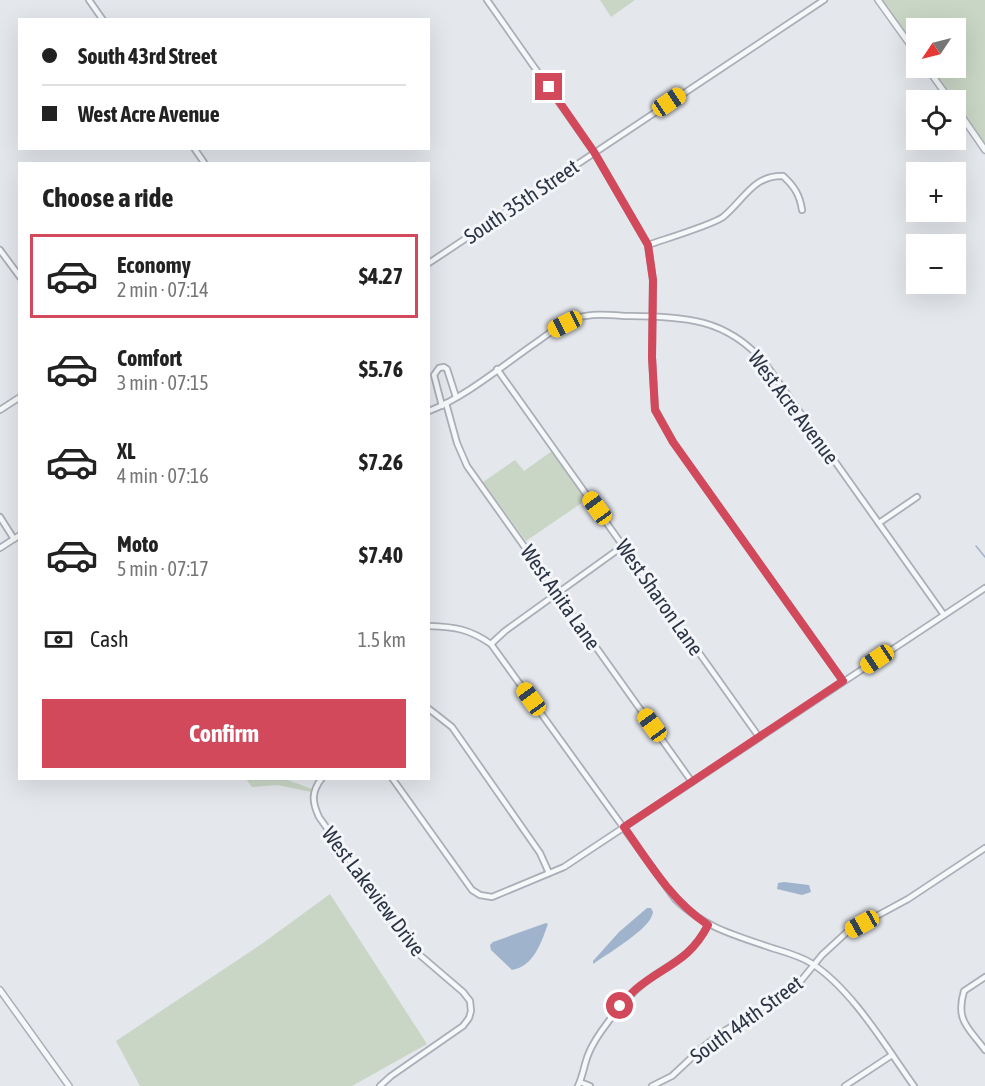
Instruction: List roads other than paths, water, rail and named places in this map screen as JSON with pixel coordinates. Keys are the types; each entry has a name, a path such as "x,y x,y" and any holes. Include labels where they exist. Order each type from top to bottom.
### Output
{"street":[{"path":"89,0 102,18"},
{"path":"487,0 594,152 648,245 652,264 655,410 673,442 843,681"},
{"name":"South 35th Street","path":"430,262 824,0"},
{"path":"878,0 906,39"},
{"path":"966,122 985,150"},
{"path":"648,245 722,218 761,179 772,175 783,176 792,184 800,196 802,210"},
{"path":"0,250 18,274"},
{"name":"West Acre Avenue","path":"430,411 444,405 554,330 577,318 596,315 652,316 701,321 729,332 765,363 944,615"},
{"name":"West Anita Lane","path":"456,397 447,369 438,368 434,375 465,462 692,782"},
{"name":"West Sharon Lane","path":"497,369 759,737"},
{"path":"0,410 18,398"},
{"path":"879,523 917,497"},
{"path":"0,517 17,537 0,548"},
{"path":"491,644 505,631 623,546"},
{"path":"393,780 472,890 492,897 564,867 985,588"},
{"path":"430,626 447,626 474,632 491,644 675,899 708,925 782,951 814,965 831,978 847,995 914,1086"},
{"path":"430,710 452,727 540,853 549,873"},
{"name":"West Lakeview Drive","path":"321,780 312,799 325,826 404,937 470,1001 471,1011 463,1026 380,1086"},
{"name":"South 44th Street","path":"652,1086 672,1076 718,1035 795,988 831,945 847,932 908,898 985,848"},
{"path":"590,1086 579,1084 589,1053 620,1006 636,989 699,943 708,925"},
{"path":"985,977 963,991 960,1005 963,1023 985,1050"},
{"path":"0,990 69,1086"},
{"path":"845,1086 892,1055"}],"water":[{"path":"778,883 809,885 811,892 802,895 777,889"},
{"path":"647,908 651,908 653,912 645,925 628,940 593,964 593,961 619,932"},
{"path":"548,924 543,939 536,953 520,968 512,970 491,950 490,945 493,942"}],"waterway":[{"path":"976,546 985,557"}]}
